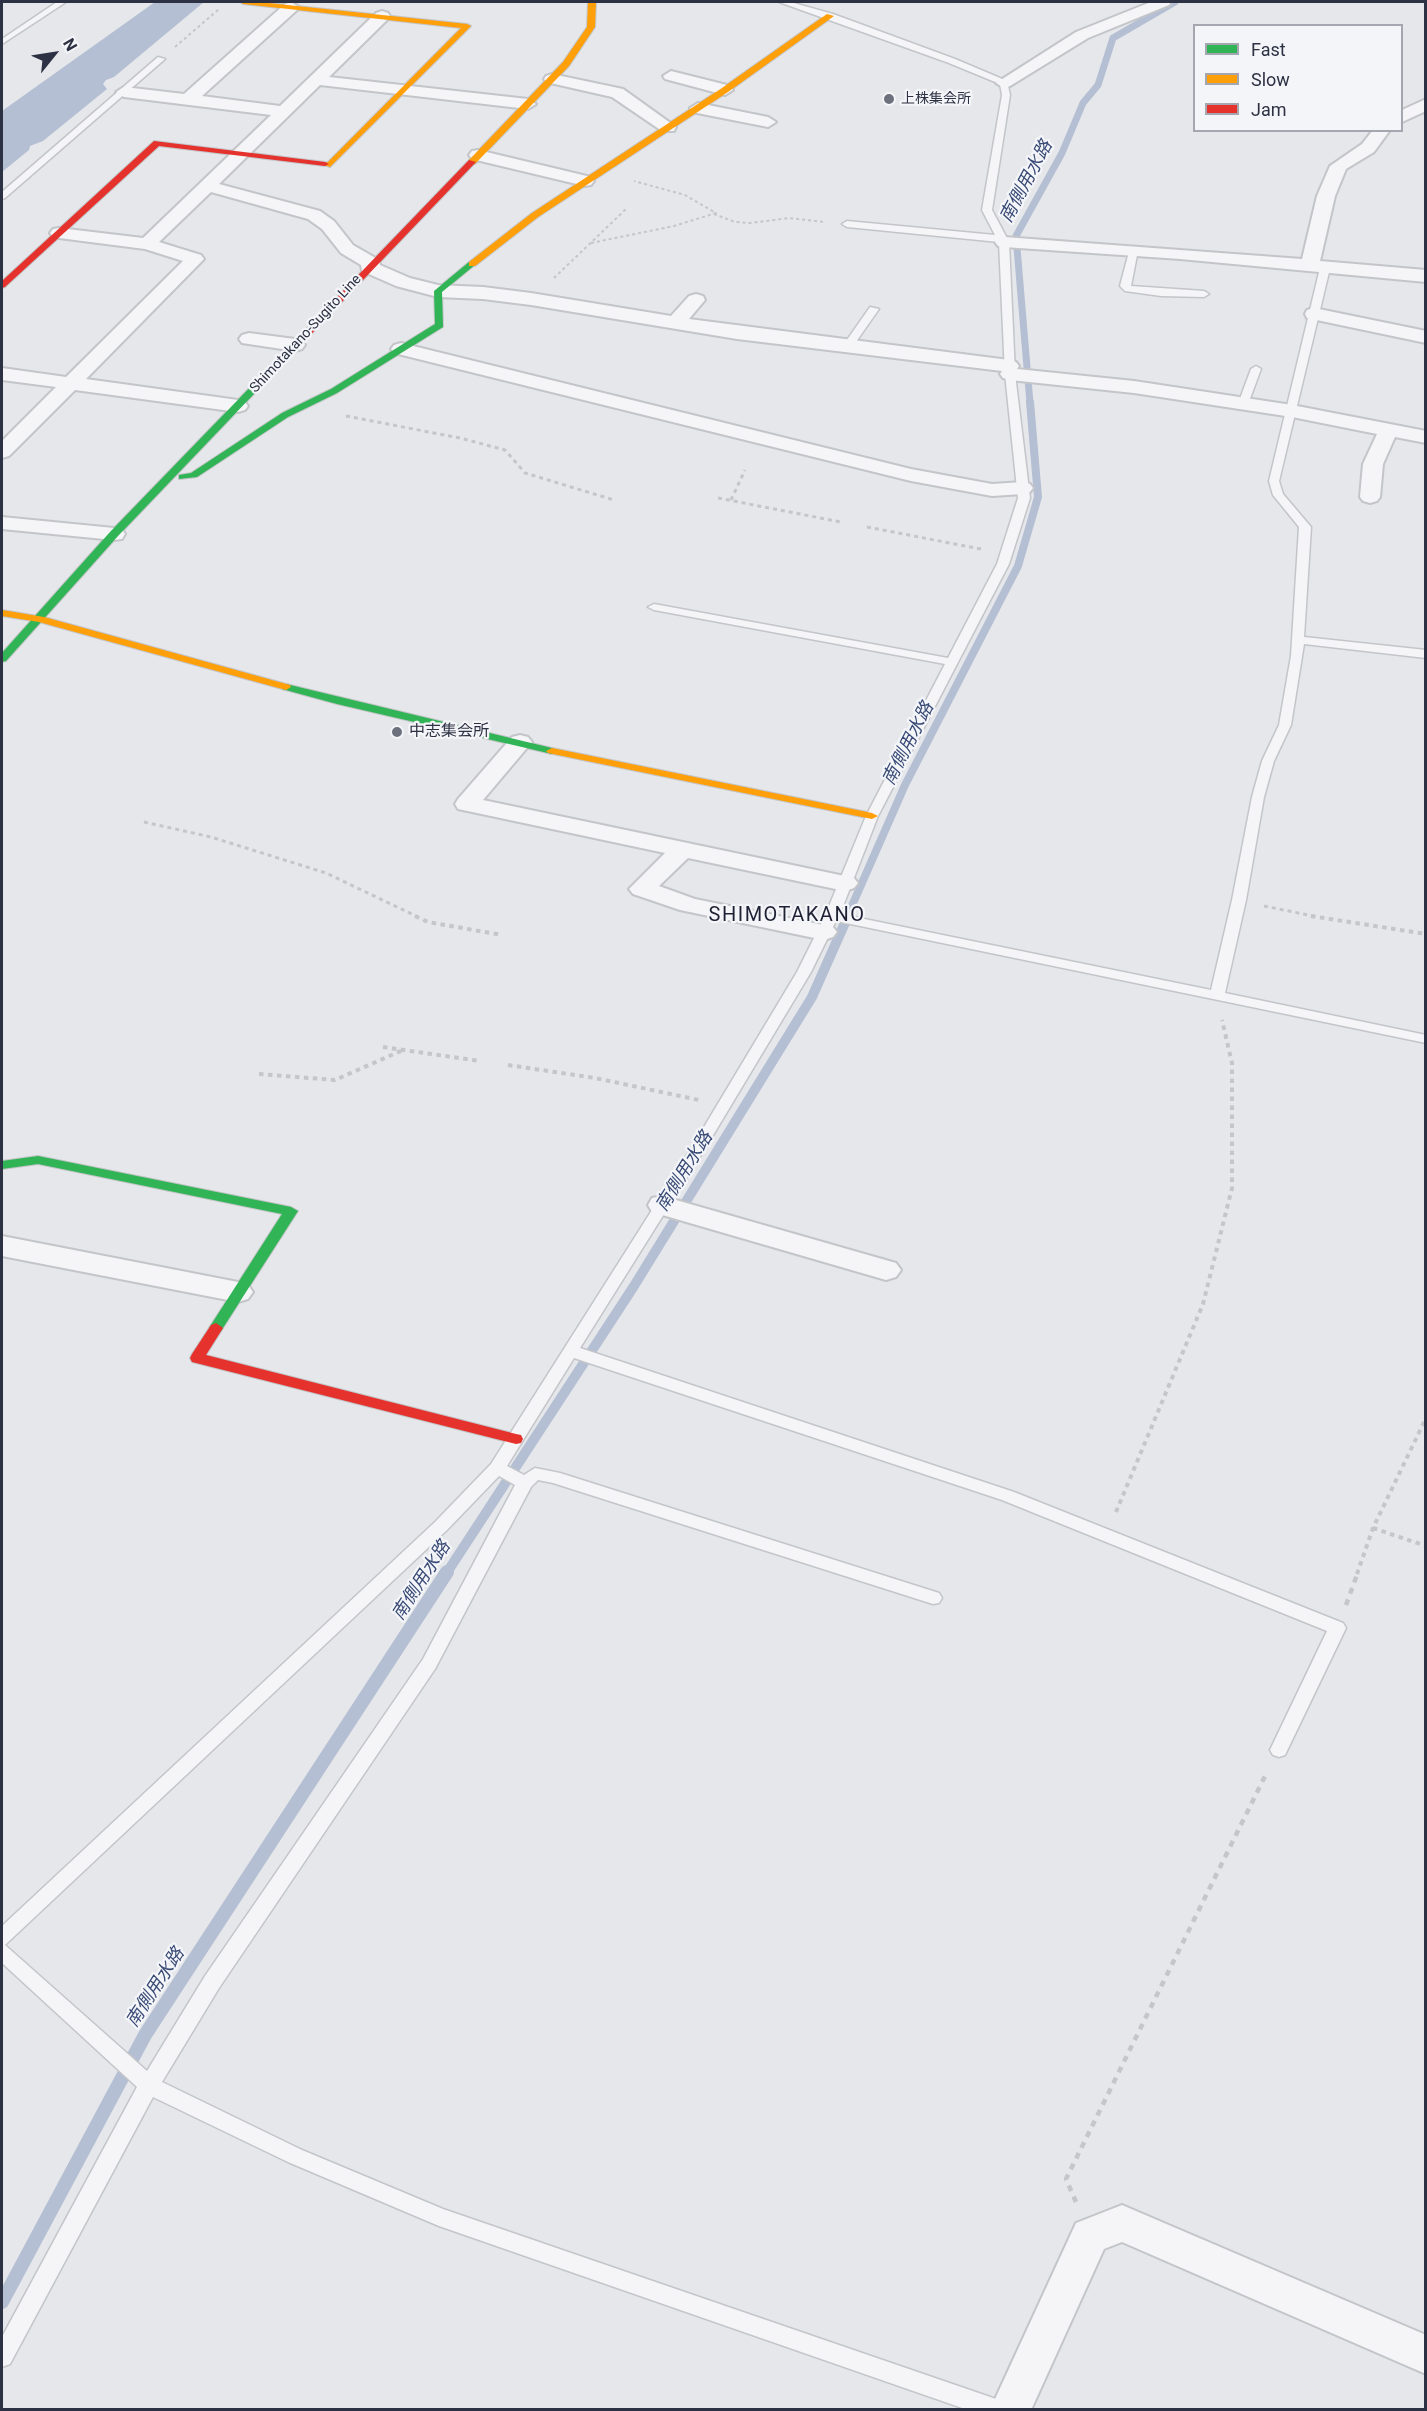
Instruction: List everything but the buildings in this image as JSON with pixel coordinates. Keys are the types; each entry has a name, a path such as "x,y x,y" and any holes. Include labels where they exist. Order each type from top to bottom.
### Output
{"street":[{"path":"2,285 157,143 330,165 402,89 467,26 252,2"},
{"name":"Shimotakano-Sugito Line","path":"2,659 114,534 566,64 591,27 592,2"},
{"path":"1004,83 1082,35 1157,2"},
{"path":"189,99 291,7"},
{"path":"147,244 382,16"},
{"path":"438,291 535,214 725,90 830,16"},
{"path":"671,76 725,90"},
{"path":"552,78 617,93 668,128"},
{"path":"316,80 528,104"},
{"path":"124,92 283,111"},
{"path":"1403,116 1425,104"},
{"path":"698,108 768,122"},
{"path":"1317,267 1326,196 1339,166 1368,148 1380,132"},
{"path":"478,155 585,181"},
{"path":"207,186 280,204 314,216 328,225 347,249 371,266 404,282 438,291 483,293 531,299 675,323 1134,387 1292,411 1425,437"},
{"path":"2,452 195,259 147,244 59,233"},
{"path":"1003,240 1425,276"},
{"path":"167,479 194,475 240,443 334,391 440,325 438,291"},
{"path":"675,323 696,300"},
{"path":"1314,314 1425,337"},
{"path":"249,339 295,345"},
{"path":"401,349 534,380 911,475 992,490 1023,488"},
{"path":"2,374 238,406"},
{"path":"1370,497 1373,464 1389,429"},
{"path":"4,526 114,534"},
{"path":"2,613 40,619 337,701 561,753 872,816"},
{"path":"520,742 467,804 845,883"},
{"path":"683,849 642,889 689,905 828,924"},
{"path":"2,1165 38,1160 291,1210 196,1358 516,1439"},
{"path":"662,1205 886,1269"},
{"path":"2,1246 238,1292"},
{"path":"1010,2409 1090,2236 1122,2223 1425,2355"}],"lane":[{"path":"2,42 62,2"},
{"path":"2,1938 441,1526 498,1468 804,972 828,924 872,816 1003,564 1024,498 1010,370 1003,240 987,210 1006,95 1004,83 952,61 830,16 783,2"},
{"path":"2,196 161,59"},
{"path":"847,224 1003,240"},
{"path":"1133,250 1125,286 1128,289 1161,293 1204,294"},
{"path":"1217,996 1239,900 1258,797 1268,760 1285,725 1299,640 1305,527 1278,495 1274,481 1314,314 1317,267"},
{"path":"847,347 874,309"},
{"path":"1243,404 1256,369"},
{"path":"654,607 952,662"},
{"path":"1299,640 1425,654"},
{"path":"828,924 1217,996 1425,1039"},
{"path":"571,1351 1008,1496 1337,1628 1279,1750"},
{"path":"498,1468 525,1483"},
{"path":"2,2357 149,2085 212,1982 429,1664 525,1483 535,1474 554,1477 933,1598"},
{"path":"2,1952 149,2085 295,2156 439,2217 999,2409"}],"path":[{"path":"161,59 223,6"},
{"path":"601,172 685,195 716,213 713,213"},
{"path":"531,299 627,208"},
{"path":"591,243 674,226 713,213 735,222 750,223 789,218 847,224"},
{"path":"308,404 348,416 460,438 505,450 525,473 614,500"},
{"path":"731,500 745,470"},
{"path":"717,498 842,522"},
{"path":"867,527 1006,554"},
{"path":"144,822 211,837 326,873 428,922 502,935"},
{"path":"1239,900 1345,923 1425,934"},
{"path":"1107,1536 1203,1304 1232,1188 1232,1063 1217,996"},
{"path":"383,1047 480,1061"},
{"path":"259,1074 335,1080 403,1050"},
{"path":"508,1065 595,1078 724,1105"},
{"path":"1337,1628 1374,1528 1425,1418"},
{"path":"1374,1528 1425,1546"},
{"path":"1090,2236 1066,2179 1279,1750"}],"water":[{"path":"155,2 204,2 114,77 106,80 103,84 107,89 43,141 30,146 29,150 2,172 2,111"}],"waterway":[{"name":"南側用水路","path":"1030,403 1016,236 1062,153 1083,103 1098,85 1113,38 1175,2"},
{"name":"南側用水路","path":"847,917 905,785 1018,566 1038,497 1030,402"},
{"name":"南側用水路","path":"446,1574 634,1286 812,997 848,916"},
{"name":"南側用水路","path":"2,2302 145,2035 447,1572"}],"traffic: fast":[{"path":"182,477 194,475 285,415 334,391 440,325 438,291 472,264"},
{"path":"2,659 114,534 292,349"},
{"path":"286,687 552,751"},
{"path":"2,1165 38,1160 291,1211 216,1328"}],"traffic: slow":[{"path":"243,2 467,26 330,165 325,164"},
{"path":"472,162 566,64 591,27 592,2"},
{"path":"472,264 535,215 725,90 830,16"},
{"path":"2,613 40,619 286,687"},
{"path":"552,751 872,816"}],"traffic: jam":[{"path":"2,285 157,143 325,164"},
{"path":"292,349 472,162"},
{"path":"216,1328 197,1358 516,1439"}],"place":[{"name":"上株集会所","path":"889,99"},
{"name":"中志集会所","path":"397,732"}],"district":[{"name":"SHIMOTAKANO","path":"787,916"}]}
